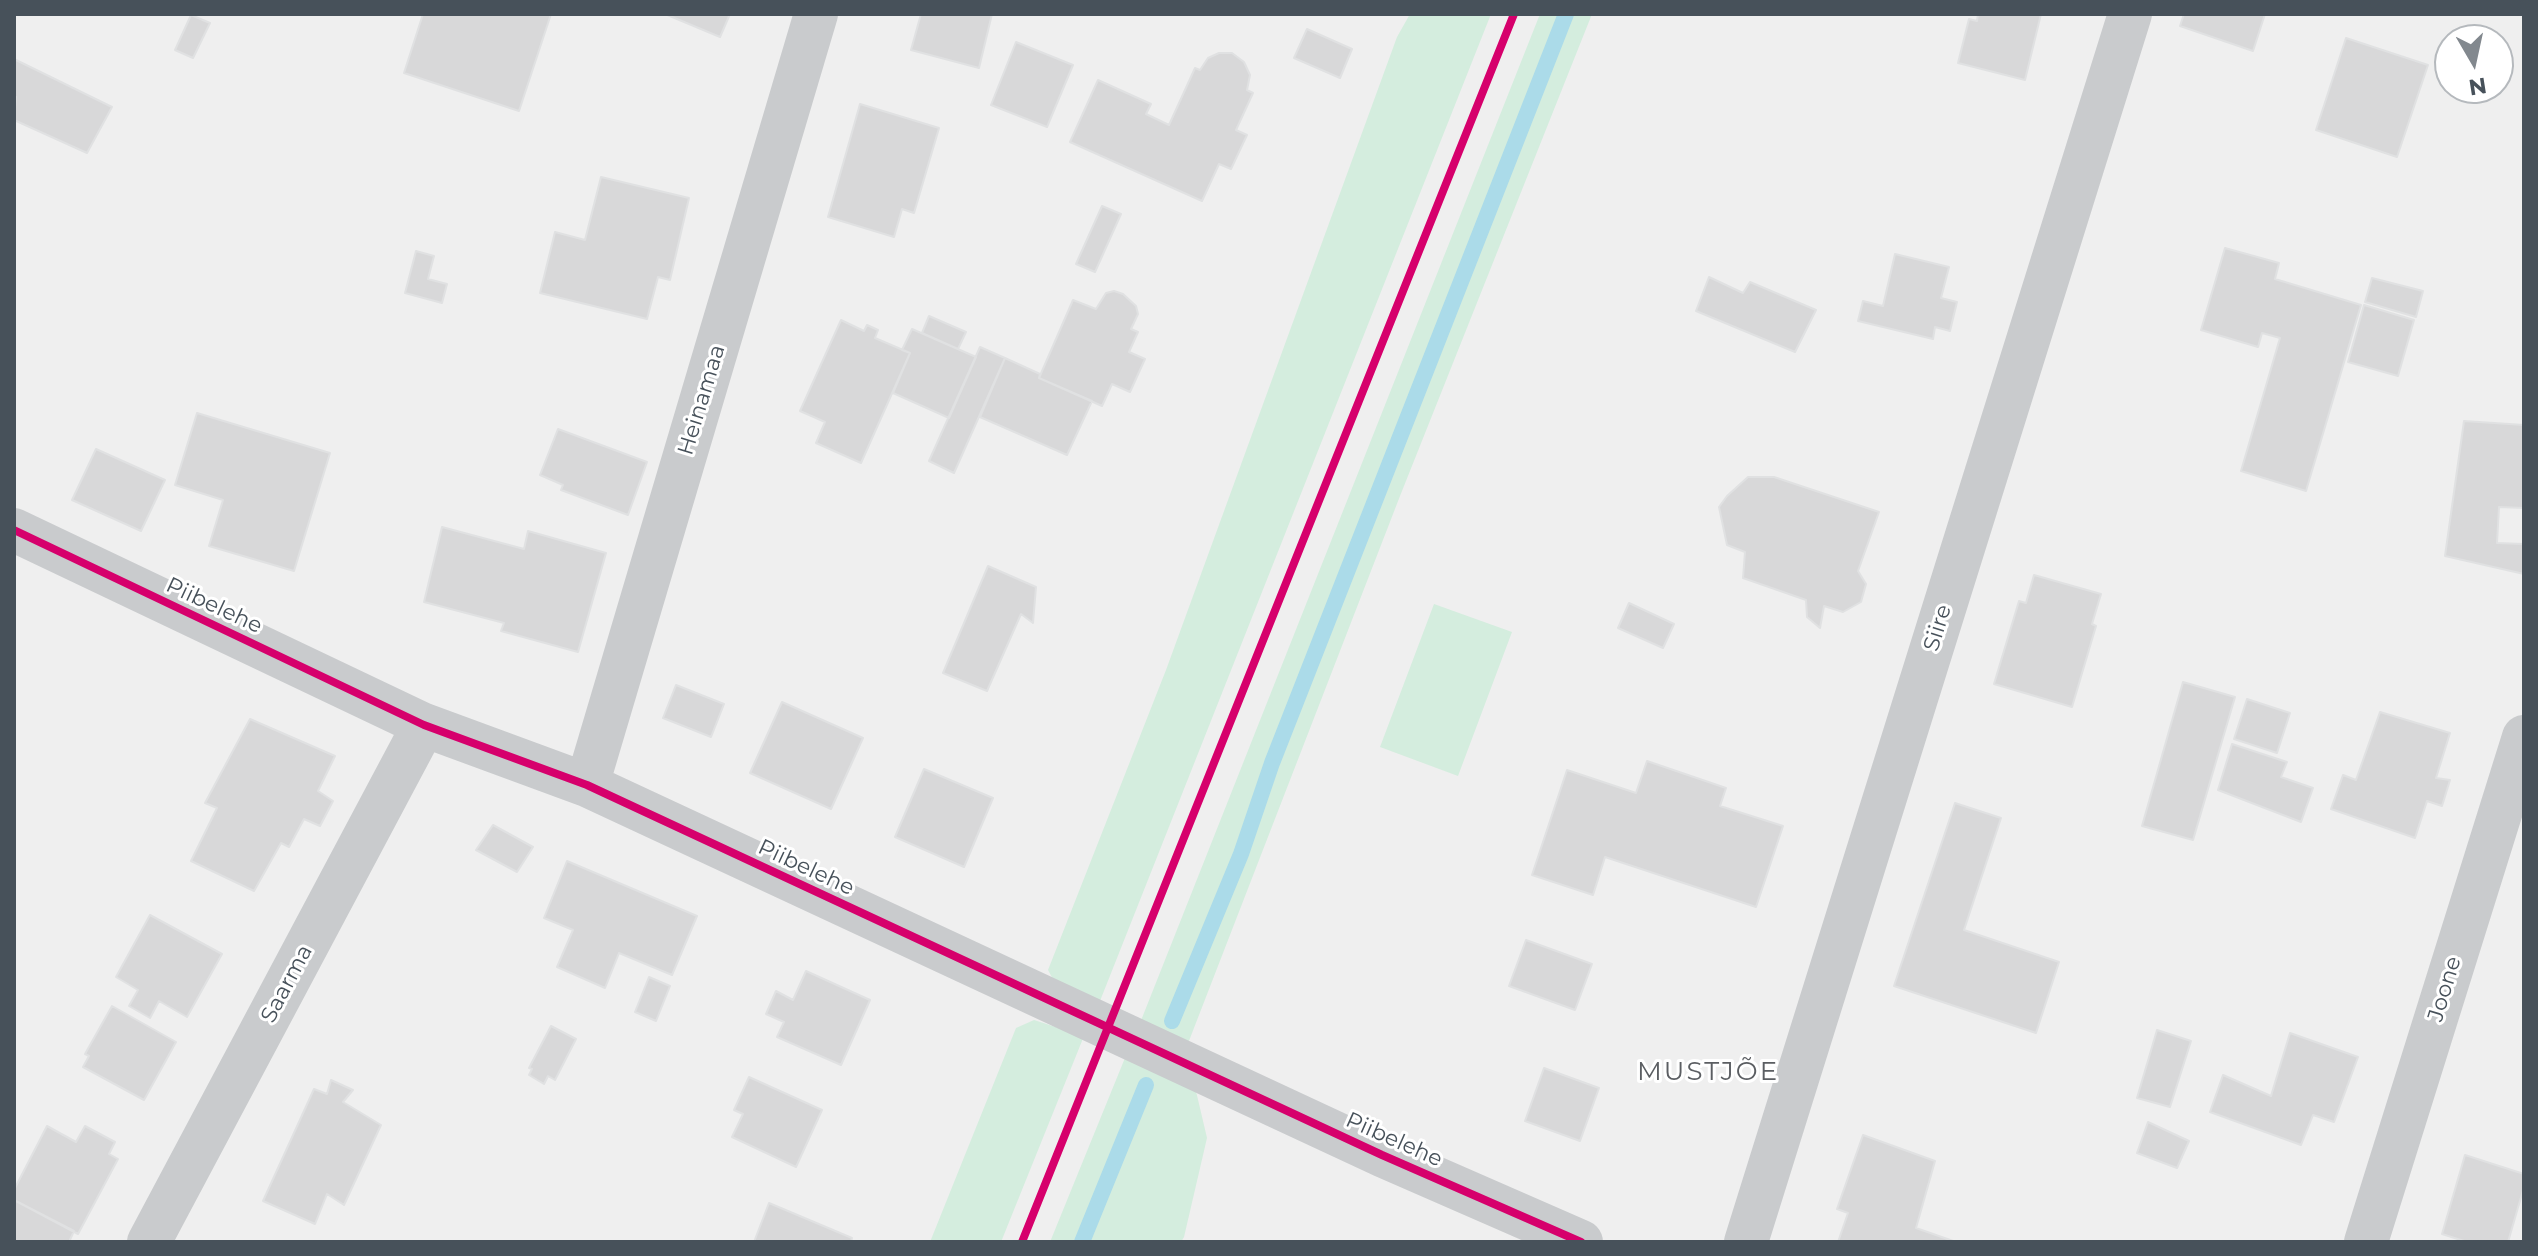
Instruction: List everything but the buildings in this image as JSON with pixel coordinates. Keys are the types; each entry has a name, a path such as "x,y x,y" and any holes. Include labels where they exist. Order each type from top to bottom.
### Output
{"street":[{"name":"Heinamaa","path":"587,785 816,14"},
{"name":"Siire","path":"1746,1242 2130,14"},
{"name":"Piibelehe","path":"14,530 424,725 587,785 1382,1155 1581,1242"},
{"name":"Saarma","path":"149,1242 424,725"},
{"name":"Joone","path":"2366,1242 2524,737"}],"green space":[{"path":"1410,14 1491,14 1098,1006 1056,985 1048,970 1166,670 1397,37"},
{"path":"1540,14 1592,14 1400,496 1187,1046 1140,1023"},
{"path":"1434,604 1512,632 1458,776 1380,747"},
{"path":"1034,1020 1084,1036 1001,1242 930,1242 1016,1028"},
{"path":"1127,1053 1195,1087 1207,1138 1184,1237 1181,1242 1050,1242"}],"waterway":[{"path":"1172,1021 1241,854 1272,763 1566,14"},
{"path":"1082,1242 1146,1085"}],"cycle path":[{"path":"1022,1242 1514,14"},
{"path":"14,530 424,725 587,785 1382,1155 1581,1242"}],"district":[{"name":"MUSTJÕE","path":"1708,1072"}]}
